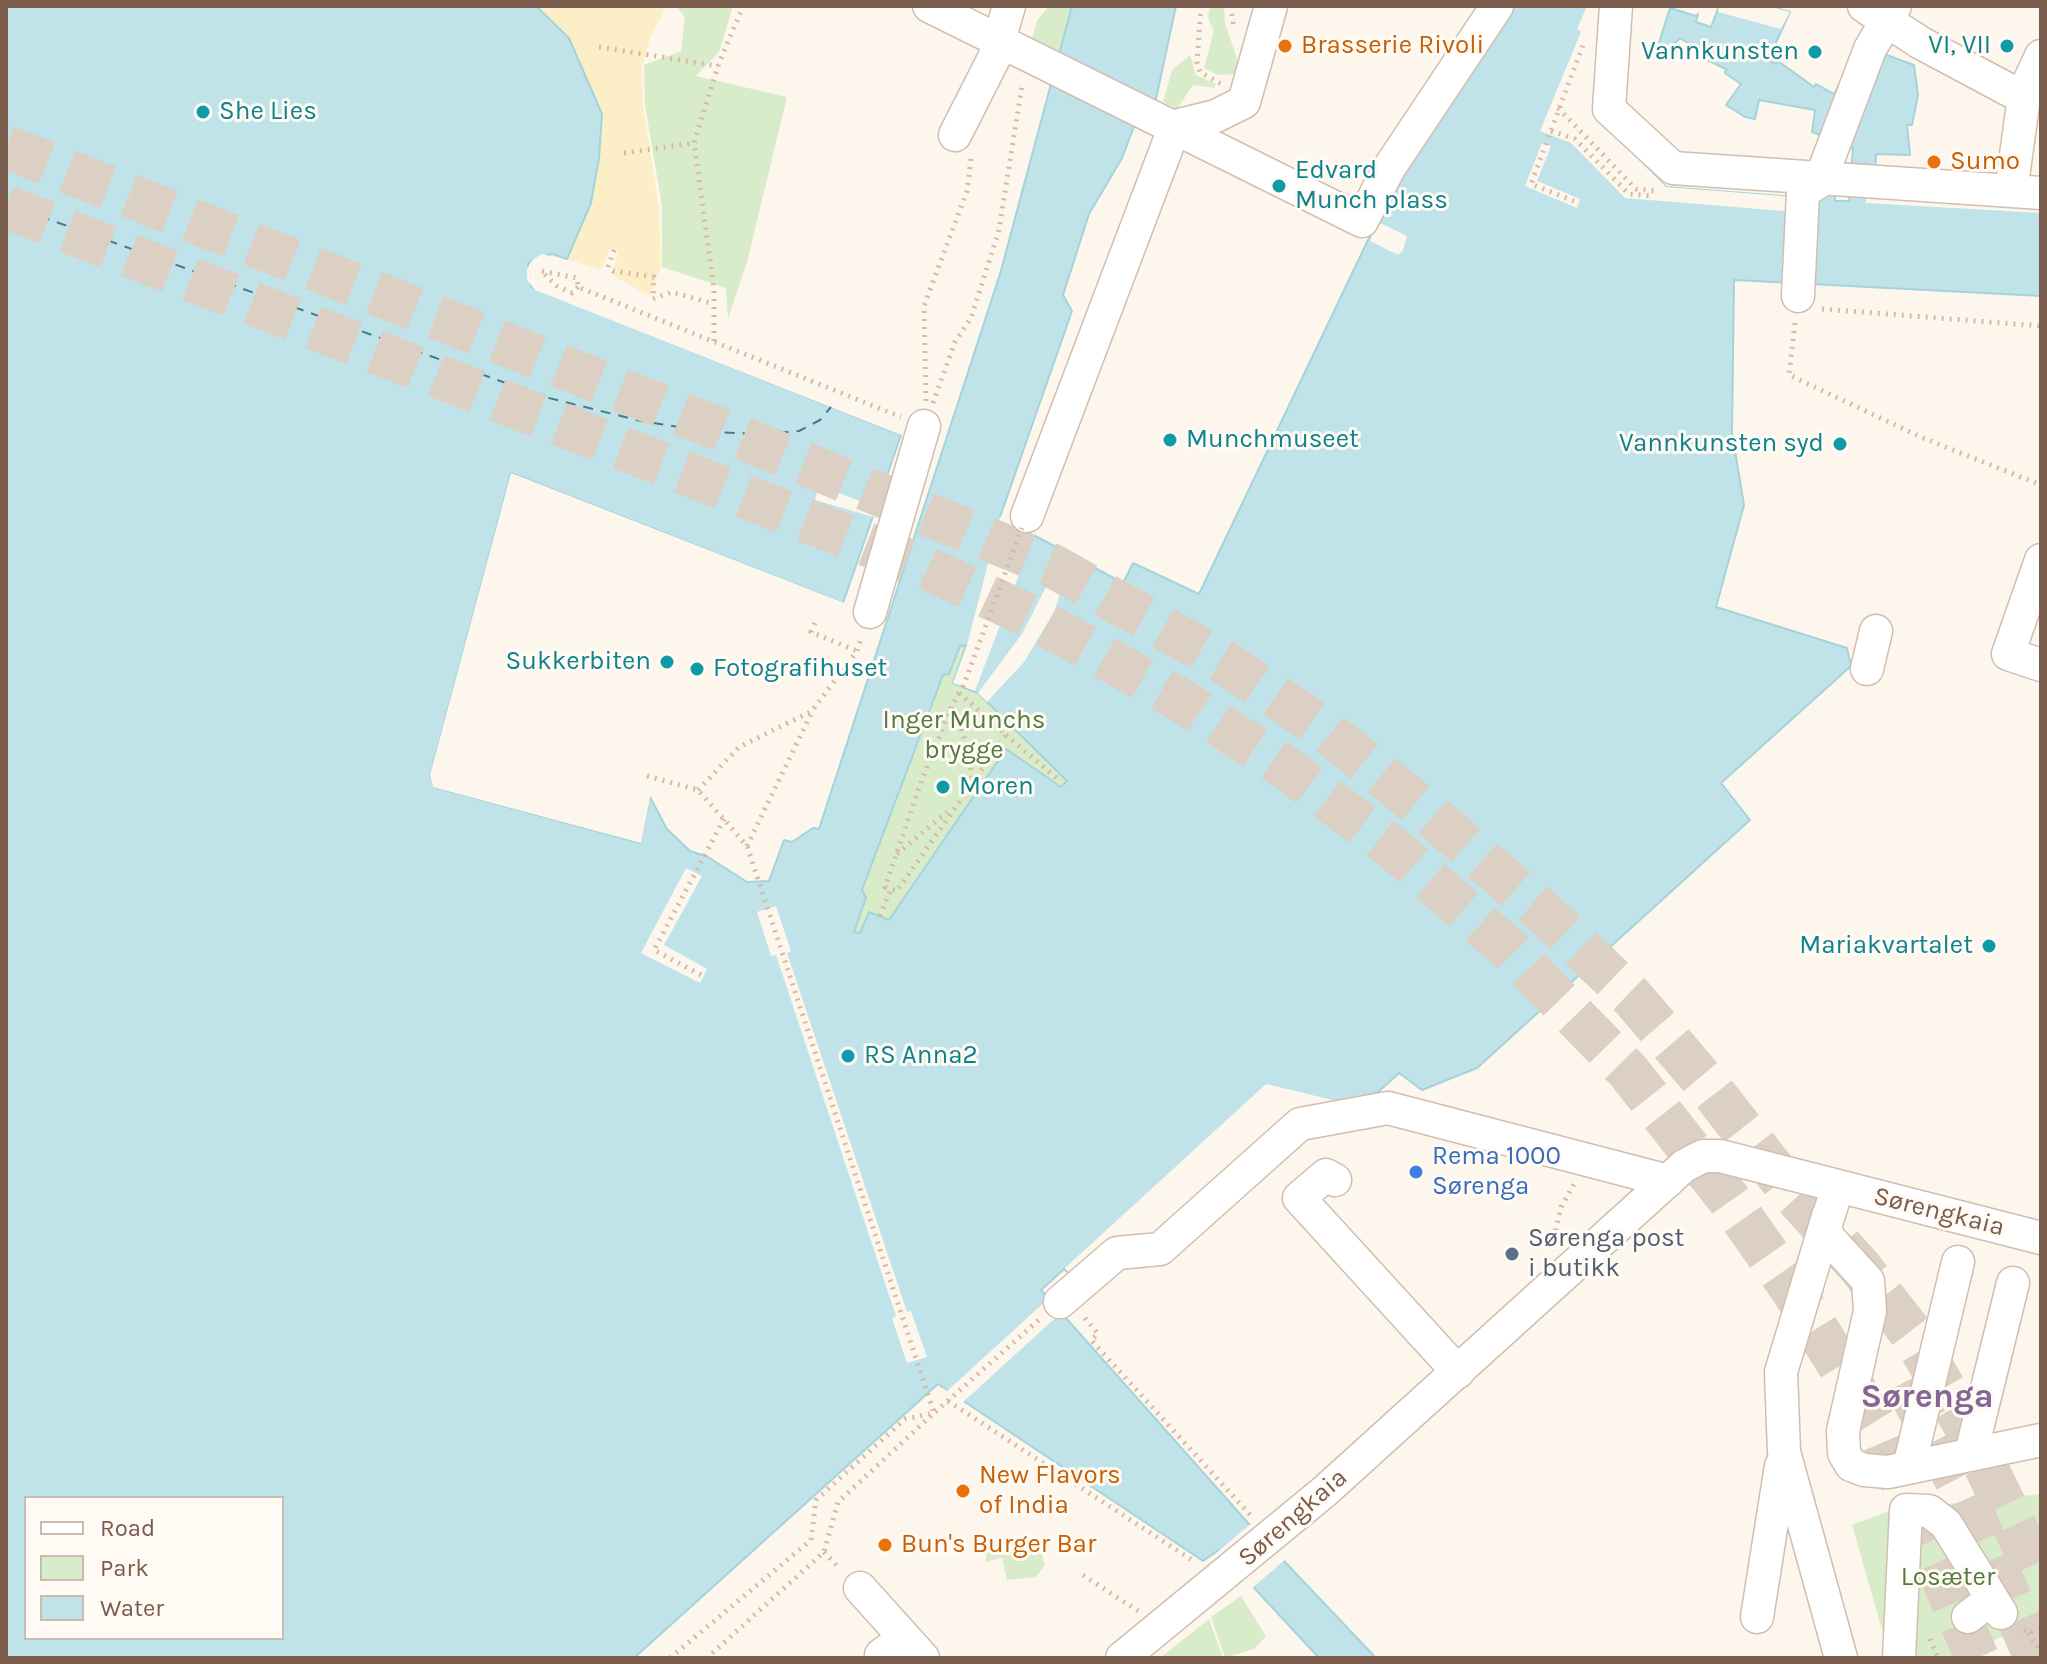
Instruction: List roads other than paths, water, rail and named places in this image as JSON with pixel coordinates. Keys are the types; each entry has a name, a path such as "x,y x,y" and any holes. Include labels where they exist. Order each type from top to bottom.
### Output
{"street":[{"path":"929,6 1362,221 1389,168 1494,7"},
{"path":"1009,6 1011,46"},
{"path":"1175,126 1216,116 1244,102 1271,6"},
{"path":"1616,6 1600,47 1609,109 1673,168 1724,182 2026,192 2030,157 2022,97 2041,56"},
{"path":"1798,299 1835,186 1835,141 1882,11 1921,43 2022,97"},
{"path":"965,143 994,58 1011,46"},
{"path":"1025,522 1175,126"},
{"path":"870,612 924,426"},
{"path":"2041,560 2008,654 2041,665"},
{"path":"1867,669 1876,631"},
{"path":"1063,1299 1117,1253 1160,1249 1300,1124 1388,1108 1668,1181"},
{"name":"Sørengkaia","path":"1122,1658 1229,1573 1261,1527 1458,1372 1695,1159 1710,1155 2041,1238"},
{"path":"1335,1180 1326,1175 1299,1198 1458,1372"},
{"path":"1757,1617 1784,1452 1781,1372 1836,1185"},
{"path":"1826,1224 1827,1236 1868,1281 1870,1311 1843,1431 1844,1453 1851,1465 1864,1470 1888,1472 2041,1440"},
{"path":"1909,1467 1958,1262"},
{"path":"1971,1453 2013,1283"},
{"path":"1784,1452 1841,1658"},
{"path":"1899,1658 1906,1510 1929,1511 1946,1524 1984,1580 1987,1610"},
{"path":"860,1588 903,1650"}],"water":[{"path":"6,6 536,6 569,38 602,114 599,158 591,203 567,259 552,254 533,259 528,264 531,287 901,435 843,603 511,473 430,776 434,787 640,843 650,797 667,829 690,851 708,857 747,882 769,881 784,840 792,842 813,828 819,829 1000,274 1072,6 1176,6 1156,99 1135,124 1122,158 1089,214 1063,295 1072,311 1000,517 1123,583 1133,563 1199,594 1400,173 1504,6 1608,6 1597,118 1666,187 1808,198 1809,193 1835,194 1835,201 1849,201 1853,148 1812,132 1815,110 1759,100 1755,119 1745,117 1726,105 1741,84 1725,73 1726,69 1705,59 1706,55 1680,38 1665,54 1657,49 1670,8 1698,14 1696,22 1711,27 1719,6 1768,6 1790,12 1768,60 1776,64 1778,61 1814,87 1816,84 1834,94 1862,46 1914,65 1918,95 1912,125 1907,125 1910,155 1876,154 1875,175 2041,200 2041,296 1734,280 1732,433 1744,505 1716,607 1847,648 1851,666 1721,783 1750,820 1477,1068 1422,1090 1399,1073 1365,1104 1347,1112 1304,1106 1157,1239 1071,1275 1064,1269 1041,1290 1249,1524 1376,1658 1319,1658 1219,1550 1203,1561 938,1384 634,1658 6,1658","holes":["966,645 953,683 978,693 1067,781 1061,787 1006,749 889,920 869,912 860,933 854,932 866,898 862,890 943,675 949,674 960,646"]}],"tunnel":[{"path":"6,147 722,430 1051,565 1224,662 1320,726 1426,811 1545,914 1631,996 1709,1087 1788,1188 1859,1266 1915,1338 1969,1432 2041,1581"},
{"path":"6,207 922,566 1034,618 1184,702 1286,768 1394,849 1510,950 1628,1071 1728,1198 1792,1289 1880,1431 1977,1658"},
{"path":"1905,1382 1964,1494 2036,1658"}],"place":[{"name":"Brasserie Rivoli","path":"1285,46"},
{"name":"VI, VII","path":"2007,46"},
{"name":"Vannkunsten","path":"1815,52"},
{"name":"She Lies","path":"203,112"},
{"name":"Sumo","path":"1934,162"},
{"name":"Edvard Munch plass","path":"1279,186"},
{"name":"Munchmuseet","path":"1170,440"},
{"name":"Vannkunsten syd","path":"1840,444"},
{"name":"Sukkerbiten","path":"667,662"},
{"name":"Fotografihuset","path":"697,669"},
{"name":"Moren","path":"943,787"},
{"name":"Mariakvartalet","path":"1989,946"},
{"name":"RS Anna2","path":"848,1056"},
{"name":"Rema 1000 Sørenga","path":"1416,1172"},
{"name":"Sørenga post i butikk","path":"1512,1254"},
{"name":"New Flavors of India","path":"963,1491"},
{"name":"Bun's Burger Bar","path":"885,1545"}],"district":[{"name":"Sørenga","path":"1927,1397"}],"park label":[{"name":"Inger Munchs brygge","path":"964,736"},
{"name":"Losæter","path":"1948,1578"}]}
